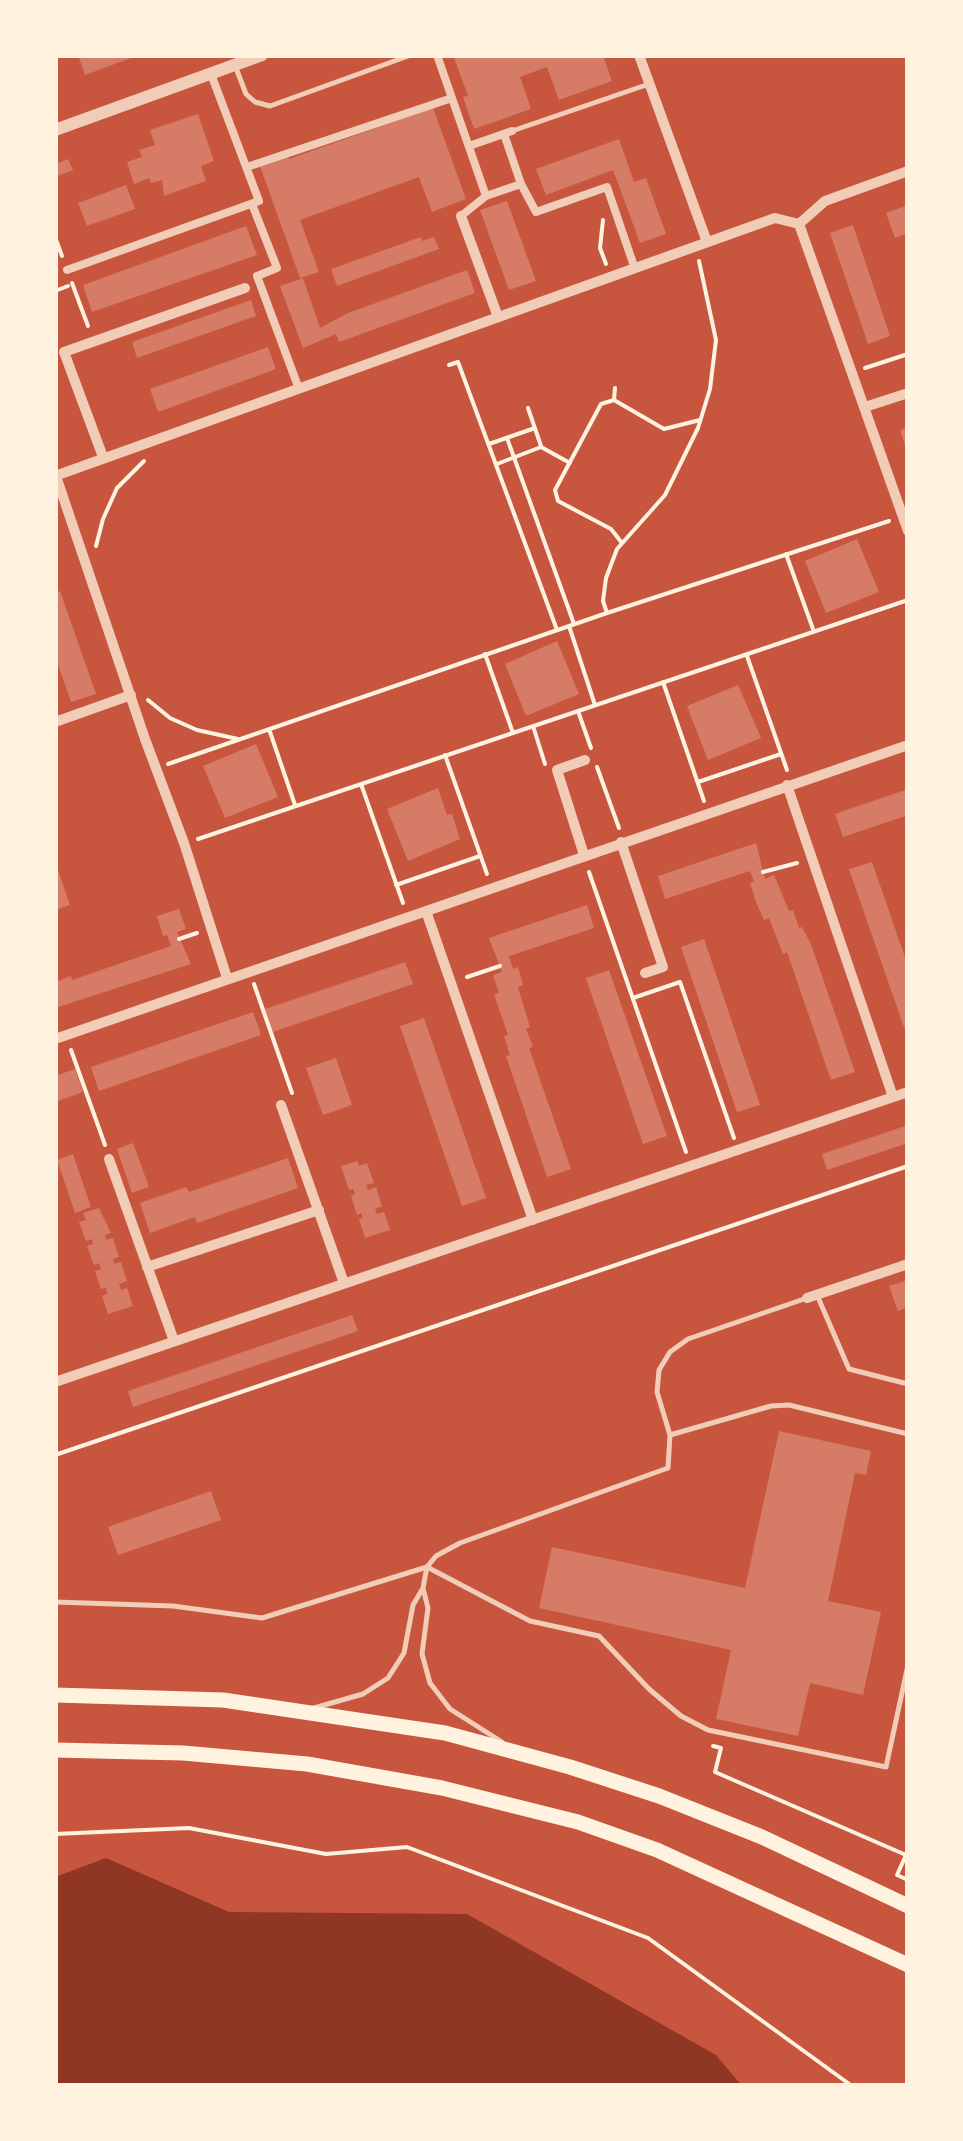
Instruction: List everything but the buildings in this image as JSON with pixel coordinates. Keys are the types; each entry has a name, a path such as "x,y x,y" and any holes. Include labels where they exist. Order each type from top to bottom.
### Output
{"main road":[{"path":"55,1695 223,1700 445,1733 659,1796 762,1837 908,1906"},
{"path":"55,1750 183,1753 307,1764 442,1788 558,1817 657,1850 908,1966"}],"street":[{"path":"55,130 262,55"},
{"path":"437,55 486,196"},
{"path":"639,55 708,242"},
{"path":"67,270 259,202 211,74"},
{"path":"247,167 452,98"},
{"path":"469,146 508,133 521,184 536,212 606,187 635,268"},
{"path":"799,224 825,201 908,170"},
{"path":"498,317 461,216 486,196 521,184"},
{"path":"252,204 277,268 256,276 300,389"},
{"path":"227,978 184,843 55,476 775,218 799,224"},
{"path":"799,224 908,531"},
{"path":"103,457 64,352 246,288"},
{"path":"865,408 908,392"},
{"path":"55,722 131,695"},
{"path":"60,1037 908,744"},
{"path":"584,855 557,770 585,760"},
{"path":"789,785 893,1097"},
{"path":"622,842 663,966 644,973"},
{"path":"426,910 533,1220"},
{"path":"55,1382 908,1092"},
{"path":"281,1105 344,1284"},
{"path":"110,1159 174,1341"},
{"path":"148,1267 318,1210"},
{"path":"812,1296 908,1264"}],"lane":[{"path":"235,65 246,94 255,102 270,106 411,55"},
{"path":"508,133 650,84"},
{"path":"55,1602 173,1606 262,1618 426,1567 436,1556 460,1543 668,1468 670,1435 657,1392 660,1370 670,1352 688,1339 812,1296 849,1369 908,1384"},
{"path":"670,1435 771,1406 789,1405 908,1434"},
{"path":"306,1710 362,1694 388,1678 404,1652 426,1567"},
{"path":"426,1567 530,1621 600,1636 650,1689 682,1716 708,1730 886,1767 908,1665"},
{"path":"422,1588 428,1608 422,1654 430,1683 450,1710 516,1751"}],"path":[{"path":"608,190 600,248 612,277"},
{"path":"55,236 94,341"},
{"path":"607,613 603,601 606,578 622,544 665,495 710,390 716,340 695,246"},
{"path":"55,291 72,284"},
{"path":"854,372 908,354"},
{"path":"449,365 458,362 557,630"},
{"path":"614,388 614,400"},
{"path":"710,390 718,391"},
{"path":"622,544 611,529 558,501 555,490 601,404 614,400 664,428 700,420"},
{"path":"528,408 541,447 570,462"},
{"path":"489,444 535,428"},
{"path":"95,552 103,519 117,488 173,434"},
{"path":"507,438 572,625 595,705"},
{"path":"496,464 541,447"},
{"path":"157,767 607,613 903,517"},
{"path":"786,554 814,632"},
{"path":"184,843 908,600"},
{"path":"485,654 513,732"},
{"path":"746,654 789,785"},
{"path":"124,674 170,718 197,730 243,740"},
{"path":"663,682 708,812"},
{"path":"578,711 622,842"},
{"path":"269,729 296,806"},
{"path":"698,782 781,754"},
{"path":"445,755 491,887"},
{"path":"361,784 408,917"},
{"path":"584,855 690,1166"},
{"path":"396,885 480,856"},
{"path":"763,872 811,859"},
{"path":"451,982 500,966"},
{"path":"249,970 294,1100 281,1105"},
{"path":"633,998 680,982 738,1149"},
{"path":"60,1037 110,1159"},
{"path":"55,1455 908,1166"},
{"path":"708,1730 705,1744 721,1748 715,1772 906,1855 897,1875 908,1880"},
{"path":"55,1834 189,1828 326,1854 408,1848 648,1938 852,2086"}],"shaded area":[{"path":"106,1858 229,1912 467,1914 716,2055 742,2086 55,2086 55,1877"}]}
